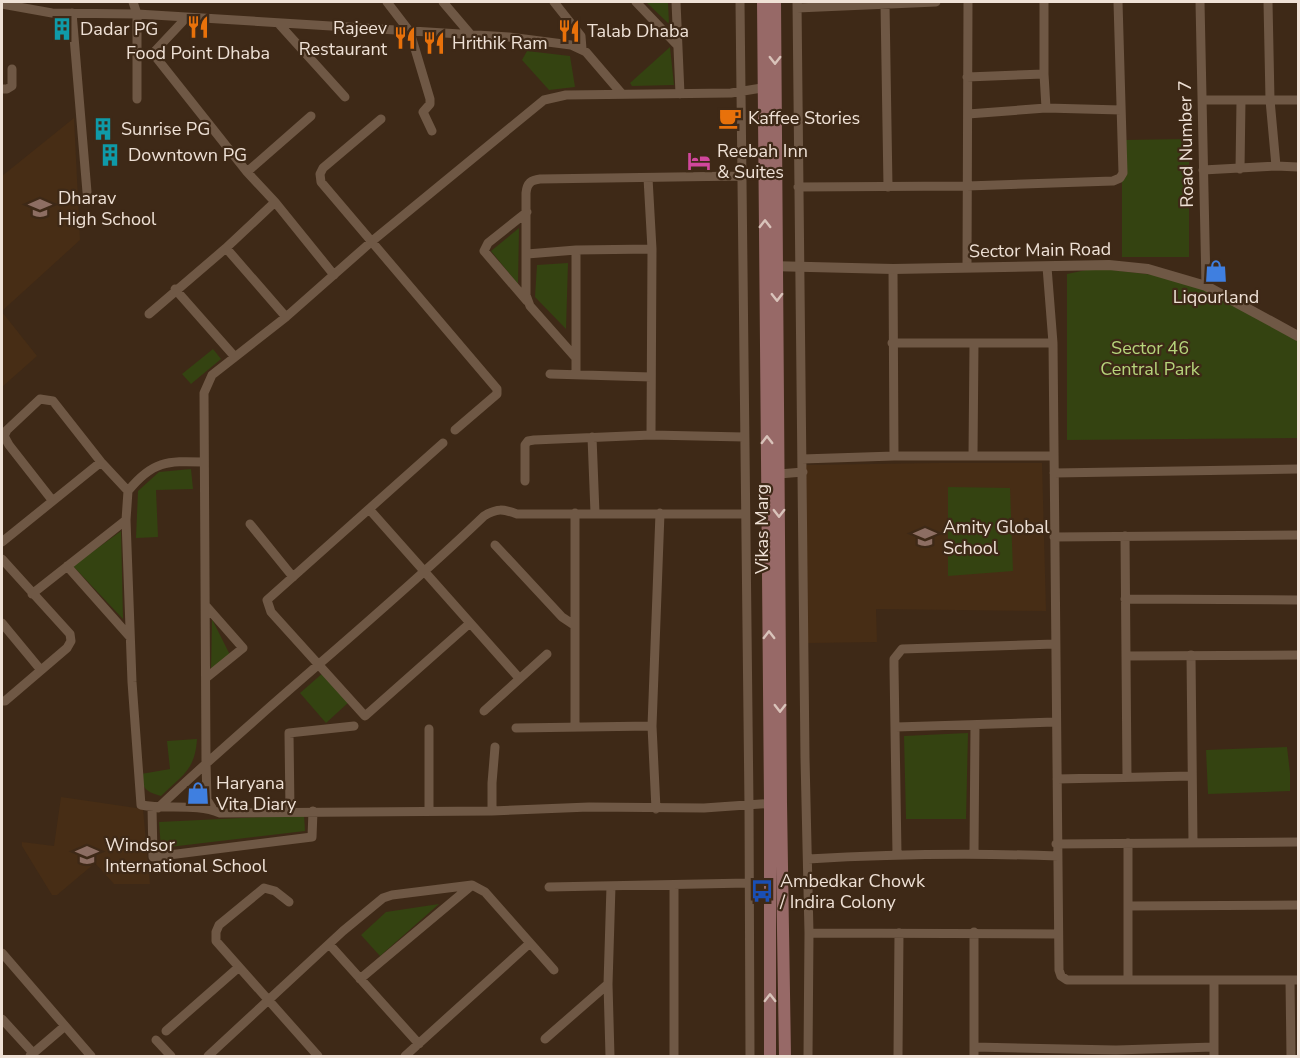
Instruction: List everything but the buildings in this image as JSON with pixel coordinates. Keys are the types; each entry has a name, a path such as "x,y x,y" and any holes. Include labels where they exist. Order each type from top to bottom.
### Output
{"main road":[{"name":"Vikas Marg","path":"763,2 770,87"},
{"name":"Vikas Marg","path":"775,2 770,87 775,803 785,1056"},
{"name":"Vikas Marg","path":"770,1056 779,474 771,266"}],"street":[{"path":"52,13 53,2"},
{"path":"133,2 137,14 137,99"},
{"path":"387,2 410,32 430,99 430,104 423,112 432,131"},
{"path":"443,2 471,35"},
{"path":"554,2 581,36 582,49"},
{"path":"636,2 677,45"},
{"path":"676,2 680,94"},
{"path":"740,2 750,1056"},
{"path":"808,1056 809,933 797,5 936,2"},
{"path":"968,2 968,267"},
{"path":"1044,2 1046,108"},
{"path":"798,187 967,186 1113,181 1120,178 1123,172 1118,2"},
{"name":"Road Number 7","path":"1200,2 1206,286"},
{"path":"1268,2 1270,100 1276,166"},
{"path":"2,4 52,13 137,14 509,37 571,45 582,49 622,94"},
{"path":"885,4 888,186"},
{"path":"72,13 87,192"},
{"path":"186,18 155,51 155,56 247,172 275,202 334,275"},
{"path":"279,24 345,97"},
{"path":"2,89 12,86 12,69"},
{"path":"967,77 1044,74"},
{"path":"770,87 740,92 566,95 544,100 212,375 204,393 206,762 207,800 212,808 220,813 492,811 589,807 656,809 775,803"},
{"path":"1203,100 1299,100"},
{"path":"1240,168 1241,101"},
{"path":"968,114 1046,108 1121,110"},
{"path":"247,172 311,116"},
{"path":"381,119 323,168 320,174 321,182 497,390 497,394 455,430"},
{"path":"1203,170 1299,167"},
{"path":"528,301 526,295 526,186 534,180 741,176"},
{"path":"648,178 652,249 651,435"},
{"path":"148,314 226,248 275,202"},
{"path":"526,212 488,243 484,251 576,358"},
{"path":"226,248 286,316"},
{"path":"527,254 576,250 652,249"},
{"path":"576,250 576,374"},
{"name":"Sector Main Road","path":"771,266 893,269 1109,265 1148,269 1206,286 1299,336"},
{"path":"1047,267 1053,343 1059,970 1061,976 1067,980 1294,980 1294,1051"},
{"path":"893,269 894,456"},
{"path":"175,290 236,357"},
{"path":"892,343 1053,343"},
{"path":"973,455 974,343"},
{"path":"550,374 651,377"},
{"path":"52,500 4,436 7,430 40,399 52,401 101,462 129,491"},
{"path":"525,481 525,445 528,441 651,435 744,437"},
{"path":"592,437 595,513"},
{"path":"443,443 267,600 268,608 366,716 470,623"},
{"path":"802,459 973,455 1054,456"},
{"path":"2,542 101,462"},
{"path":"204,462 164,462 134,484 129,491 126,520 130,637 141,805 155,808 212,808"},
{"path":"1054,473 1299,469"},
{"path":"779,474 803,472"},
{"path":"369,508 519,678"},
{"path":"313,811 312,837 153,857 155,808 493,510 500,508 517,514 745,514"},
{"path":"575,513 575,726"},
{"path":"656,809 652,726 660,513"},
{"path":"32,594 126,520"},
{"path":"250,524 293,577"},
{"path":"1054,537 1299,535"},
{"path":"1125,536 1127,777"},
{"path":"495,545 562,617 574,625"},
{"path":"2,559 70,634 71,640 67,648 2,701"},
{"path":"67,566 130,637"},
{"path":"1125,599 1299,600"},
{"path":"206,606 243,648 206,678"},
{"path":"2,623 40,669"},
{"path":"897,854 894,659 902,649 1055,644"},
{"path":"484,711 547,654"},
{"path":"1191,655 1193,843"},
{"path":"1126,656 1299,655"},
{"path":"896,727 1055,722"},
{"path":"974,853 975,725"},
{"path":"290,811 289,733 354,726"},
{"path":"516,728 652,726"},
{"path":"429,729 429,811"},
{"path":"492,811 495,747"},
{"path":"1057,778 1191,776"},
{"path":"1056,844 1299,842"},
{"path":"1128,843 1128,980"},
{"path":"808,859 974,853 1058,856"},
{"path":"549,887 748,883"},
{"path":"360,979 472,885"},
{"path":"208,1056 329,944 383,898 392,895 472,885 485,892 554,970"},
{"path":"674,885 674,1056"},
{"path":"610,1056 608,984 611,886"},
{"path":"289,902 274,891 264,888 219,925 216,941 318,1056"},
{"path":"1128,906 1299,905"},
{"path":"974,932 974,1052 1116,1050 1214,1052 1214,980"},
{"path":"809,933 1058,934"},
{"path":"898,1056 899,933"},
{"path":"405,1056 530,943"},
{"path":"329,944 419,1044"},
{"path":"2,953 90,1056"},
{"path":"166,1031 239,966"},
{"path":"545,1039 608,984"},
{"path":"2,1018 32,1055 64,1026"},
{"path":"156,1040 171,1056"},
{"path":"1108,1056 1116,1050"}],"shaded area":[{"name":"Dharav High School","path":"74,118 80,240 2,311 2,176"},
{"path":"2,312 37,356 2,387"},
{"name":"Amity Global School","path":"1042,463 1046,611 876,609 877,642 808,643 806,465"},
{"name":"Windsor International School","path":"61,797 143,809 150,884 114,884 95,863 57,895 52,895 22,846 22,842 54,846"}],"green space":[{"path":"646,2 668,2 669,24"},
{"path":"670,47 674,85 632,86 630,83"},
{"path":"527,51 570,56 575,87 549,90 522,60"},
{"path":"1189,139 1189,257 1122,257 1122,140"},
{"path":"519,228 518,284 491,251"},
{"path":"568,263 566,329 535,297 537,265"},
{"name":"Sector 46 Central Park","path":"1096,268 1171,277 1205,290 1298,341 1298,438 1067,440 1067,274"},
{"path":"213,349 221,359 191,384 182,374"},
{"path":"191,469 193,489 156,490 158,537 136,538 138,491 159,472"},
{"path":"948,487 1010,488 1013,571 948,576"},
{"path":"121,531 123,619 73,566"},
{"path":"212,619 230,655 211,671"},
{"path":"324,672 350,701 326,723 300,693"},
{"path":"968,733 966,819 906,819 904,736"},
{"path":"197,739 190,766 181,777 161,796 146,789 141,774 170,769 167,741"},
{"path":"1287,747 1290,791 1208,794 1206,750"},
{"path":"304,815 305,831 161,848 159,822"},
{"path":"439,904 380,956 361,935 386,912"}],"place":[{"name":"Food Point Dhaba","path":"198,27"},
{"name":"Dadar PG","path":"62,29"},
{"name":"Talab Dhaba","path":"569,31"},
{"name":"Rajeev Restaurant","path":"405,38"},
{"name":"Hrithik Ram","path":"434,43"},
{"name":"Kaffee Stories","path":"730,118"},
{"name":"Sunrise PG","path":"103,129"},
{"name":"Downtown PG","path":"110,155"},
{"name":"Reebah Inn & Suites","path":"699,161"},
{"name":"Dharav High School","path":"40,208"},
{"name":"Liqourland","path":"1216,271"},
{"name":"Amity Global School","path":"925,537"},
{"name":"Haryana Vita Diary","path":"198,793"},
{"name":"Windsor International School","path":"87,855"},
{"name":"Ambedkar Chowk / Indira Colony","path":"762,891"}]}
